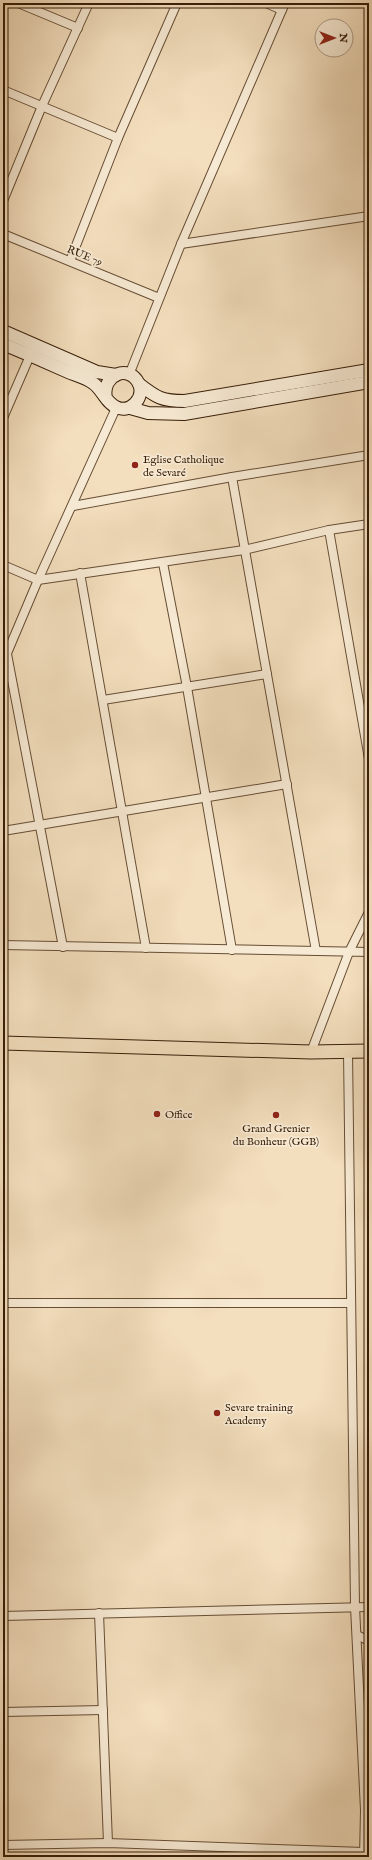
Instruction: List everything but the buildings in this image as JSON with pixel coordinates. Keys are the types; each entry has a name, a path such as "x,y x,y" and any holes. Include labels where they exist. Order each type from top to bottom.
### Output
{"main road":[{"path":"3,1043 311,1052 348,1050 369,1051"}],"street":[{"path":"18,3 78,28"},
{"path":"3,201 42,106 89,3"},
{"path":"70,261 118,138 177,3"},
{"path":"129,374 181,244 284,7 266,3"},
{"path":"3,90 118,138"},
{"path":"181,244 369,216"},
{"name":"RUE 79","path":"3,234 159,298"},
{"path":"3,331 33,350 93,383 110,404 116,408 130,408 148,413 184,414 369,382"},
{"path":"3,344 33,350 97,372 116,375"},
{"path":"3,418 33,350"},
{"path":"106,398 106,385 110,379 122,373 129,374 135,378 139,384 156,397 171,401 185,401 369,370"},
{"path":"130,408 136,404 139,398 139,384"},
{"path":"3,662 38,580 73,506 116,408"},
{"path":"73,506 232,477 369,455"},
{"path":"232,477 316,951"},
{"path":"3,565 38,580 244,550 329,530 369,524"},
{"path":"329,530 369,759"},
{"path":"163,563 187,687 232,950"},
{"path":"80,573 146,948"},
{"path":"7,654 63,947"},
{"path":"103,700 267,674"},
{"path":"3,831 287,784"},
{"path":"311,1052 349,952 368,917"},
{"path":"3,946 369,952"},
{"path":"3,1845 108,1843 364,1855 365,1810 356,1606 350,1303 348,1050"},
{"path":"3,1303 350,1303"},
{"path":"3,1616 99,1612 356,1606 369,1608"},
{"path":"99,1612 108,1843"},
{"path":"357,1635 369,1641"},
{"path":"3,1712 102,1710"}],"place":[{"name":"Eglise Catholique de Sevaré","path":"135,465"},
{"name":"Office","path":"157,1114"},
{"name":"Grand Grenier du Bonheur (GGB)","path":"276,1115"},
{"name":"Sevare training Academy","path":"217,1413"}]}
